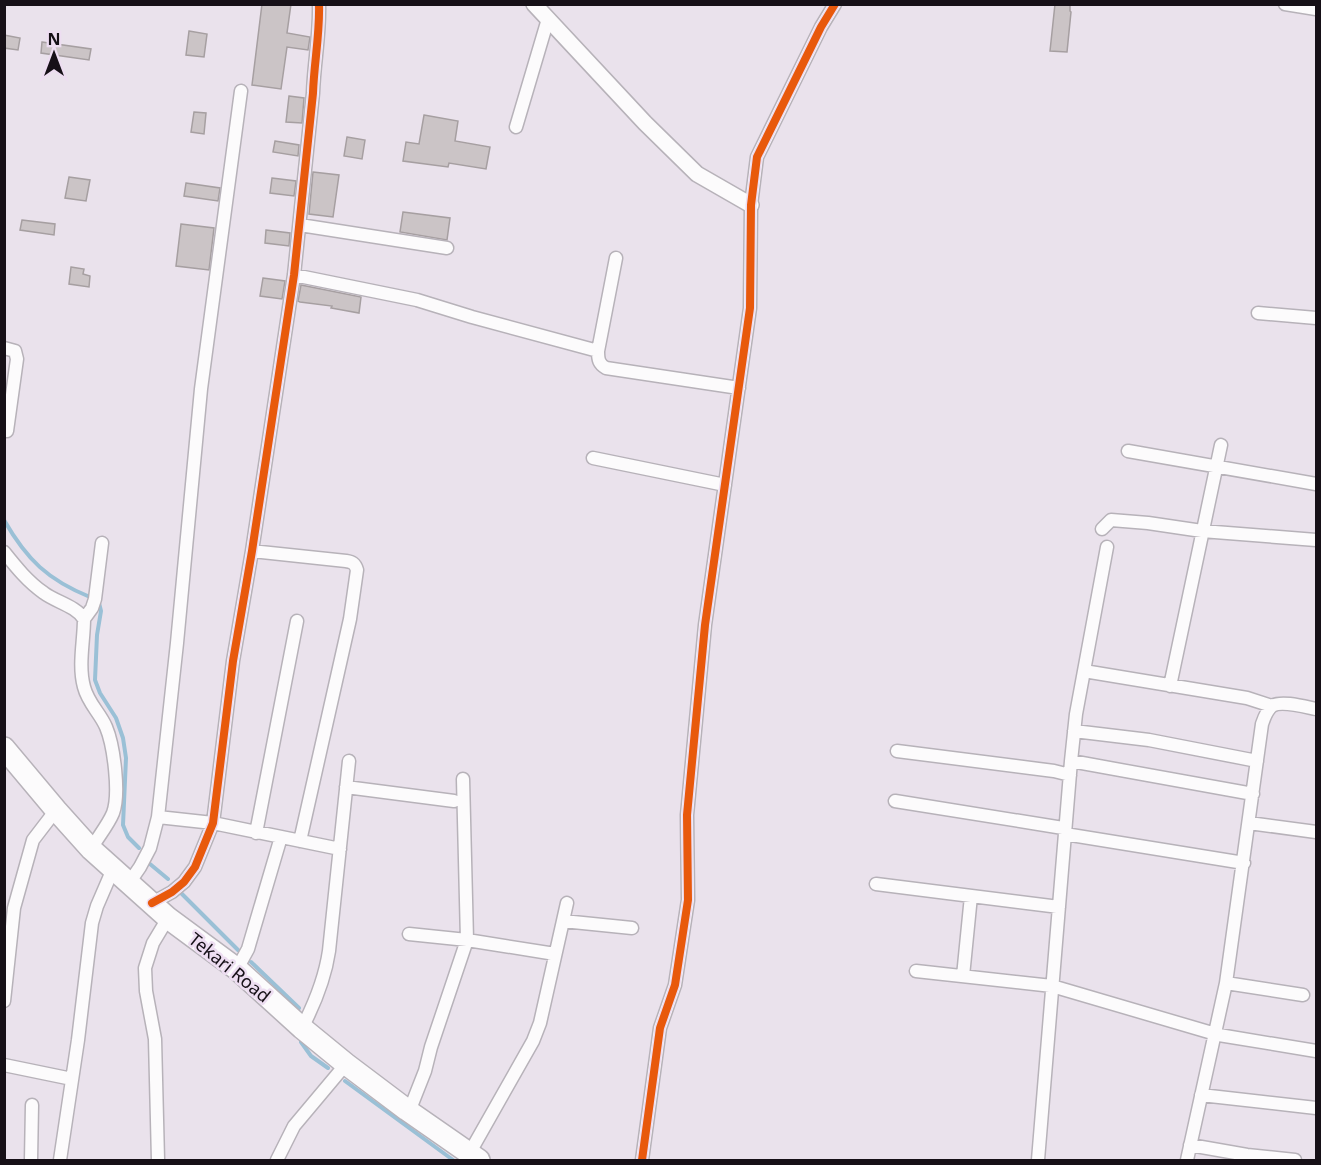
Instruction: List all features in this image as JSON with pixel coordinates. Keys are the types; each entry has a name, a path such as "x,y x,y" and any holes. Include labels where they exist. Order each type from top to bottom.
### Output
{"highway":[{"name":"Tekari Road","path":"4,748 91,849 168,918 237,969 346,1064 474,1157"}],"street":[{"path":"152,903 184,882 195,867 213,823 233,661 294,275 320,25 319,4"},
{"path":"534,4 645,123 697,174 751,205"},
{"path":"642,1161 660,1028 675,985 688,900 687,815 705,625 750,308 751,205 757,157 816,36 835,4"},
{"path":"1286,4 1317,9"},
{"path":"516,127 548,19"},
{"path":"60,1161 92,923 97,906 121,876 140,867 150,848 158,817 201,389 241,91"},
{"path":"300,225 447,248"},
{"path":"616,258 598,351 599,362 606,368 739,388"},
{"path":"294,275 417,300 598,351"},
{"path":"1258,313 1317,318"},
{"path":"4,348 15,351 17,359 7,431"},
{"path":"1170,686 1221,445"},
{"path":"1128,452 1317,484"},
{"path":"593,458 725,485"},
{"path":"1102,529 1111,520 1202,531 1317,540"},
{"path":"91,849 113,812 116,782 109,735 83,685 81,662 84,619 93,608 102,543"},
{"path":"1038,1161 1074,731 1107,547"},
{"path":"252,551 352,562 356,565 357,570 350,619 300,841"},
{"path":"4,552 36,587 47,596 79,613 84,619"},
{"path":"256,833 297,621"},
{"path":"1084,671 1247,698 1272,706"},
{"path":"1186,1161 1226,983 1250,823 1262,723 1272,706 1278,704 1317,709"},
{"path":"1074,731 1149,740 1257,761"},
{"path":"897,751 1070,775"},
{"path":"302,1028 326,971 348,761"},
{"path":"1071,761 1253,794"},
{"path":"407,1110 425,1071 467,940 463,779"},
{"path":"346,787 454,801"},
{"path":"895,801 1063,828 1065,834"},
{"path":"4,1001 14,908 33,840 56,810"},
{"path":"158,817 213,823 340,849"},
{"path":"1250,823 1317,832"},
{"path":"1065,834 1244,863"},
{"path":"237,969 248,949 281,837"},
{"path":"876,884 1059,907"},
{"path":"963,976 971,896"},
{"path":"474,1157 540,1023 567,903"},
{"path":"158,1161 155,1039 146,992 145,968 153,943 168,918"},
{"path":"563,921 632,928"},
{"path":"410,934 467,940 555,954"},
{"path":"916,971 1052,986 1219,1035 1317,1051"},
{"path":"1226,983 1303,995"},
{"path":"277,1161 294,1126 346,1064"},
{"path":"4,1065 72,1079"},
{"path":"1201,1095 1317,1108"},
{"path":"31,1161 32,1105"},
{"path":"1190,1145 1295,1161"}],"building":[{"path":"262,4 291,4 287,33 310,37 308,50 287,47 281,89 252,85"},
{"path":"1055,4 1070,4 1067,52 1050,51"},
{"path":"189,31 207,34 204,57 186,55"},
{"path":"4,35 20,38 18,50 4,48"},
{"path":"42,42 91,49 89,60 41,53"},
{"path":"289,96 304,98 302,123 286,122"},
{"path":"194,112 206,113 204,134 191,132"},
{"path":"424,115 458,121 455,141 490,147 486,169 449,163 448,167 403,161 406,142 419,144"},
{"path":"347,137 365,140 362,159 344,156"},
{"path":"275,141 299,145 298,156 273,152"},
{"path":"313,172 339,175 333,217 309,214"},
{"path":"69,177 90,180 86,201 65,198"},
{"path":"272,178 296,181 294,196 270,193"},
{"path":"186,183 220,188 218,201 184,196"},
{"path":"403,212 450,218 447,240 400,232"},
{"path":"22,220 55,224 54,235 20,230"},
{"path":"181,224 214,228 209,270 176,266"},
{"path":"266,230 290,233 289,246 265,243"},
{"path":"71,267 84,269 83,274 90,276 89,287 69,284"},
{"path":"263,278 285,281 282,299 260,296"},
{"path":"301,285 361,297 359,313 331,308 332,306 300,302 298,301"}],"waterway":[{"path":"4,520 21,547 50,576 90,597"},
{"path":"99,603 101,611 97,635 95,680 100,693 116,718 123,738 126,758 123,825 128,837 139,848"},
{"path":"150,864 168,879"},
{"path":"181,893 238,950"},
{"path":"251,962 299,1008"},
{"path":"301,1042 311,1056 328,1068"},
{"path":"345,1081 453,1160"}],"cycle path":[{"path":"152,903 184,882 195,867 213,823 233,661 294,275 313,93 319,4"},
{"path":"642,1160 660,1028 675,985 688,900 687,815 705,625 750,308 751,205 757,157 821,27 835,4"}]}
